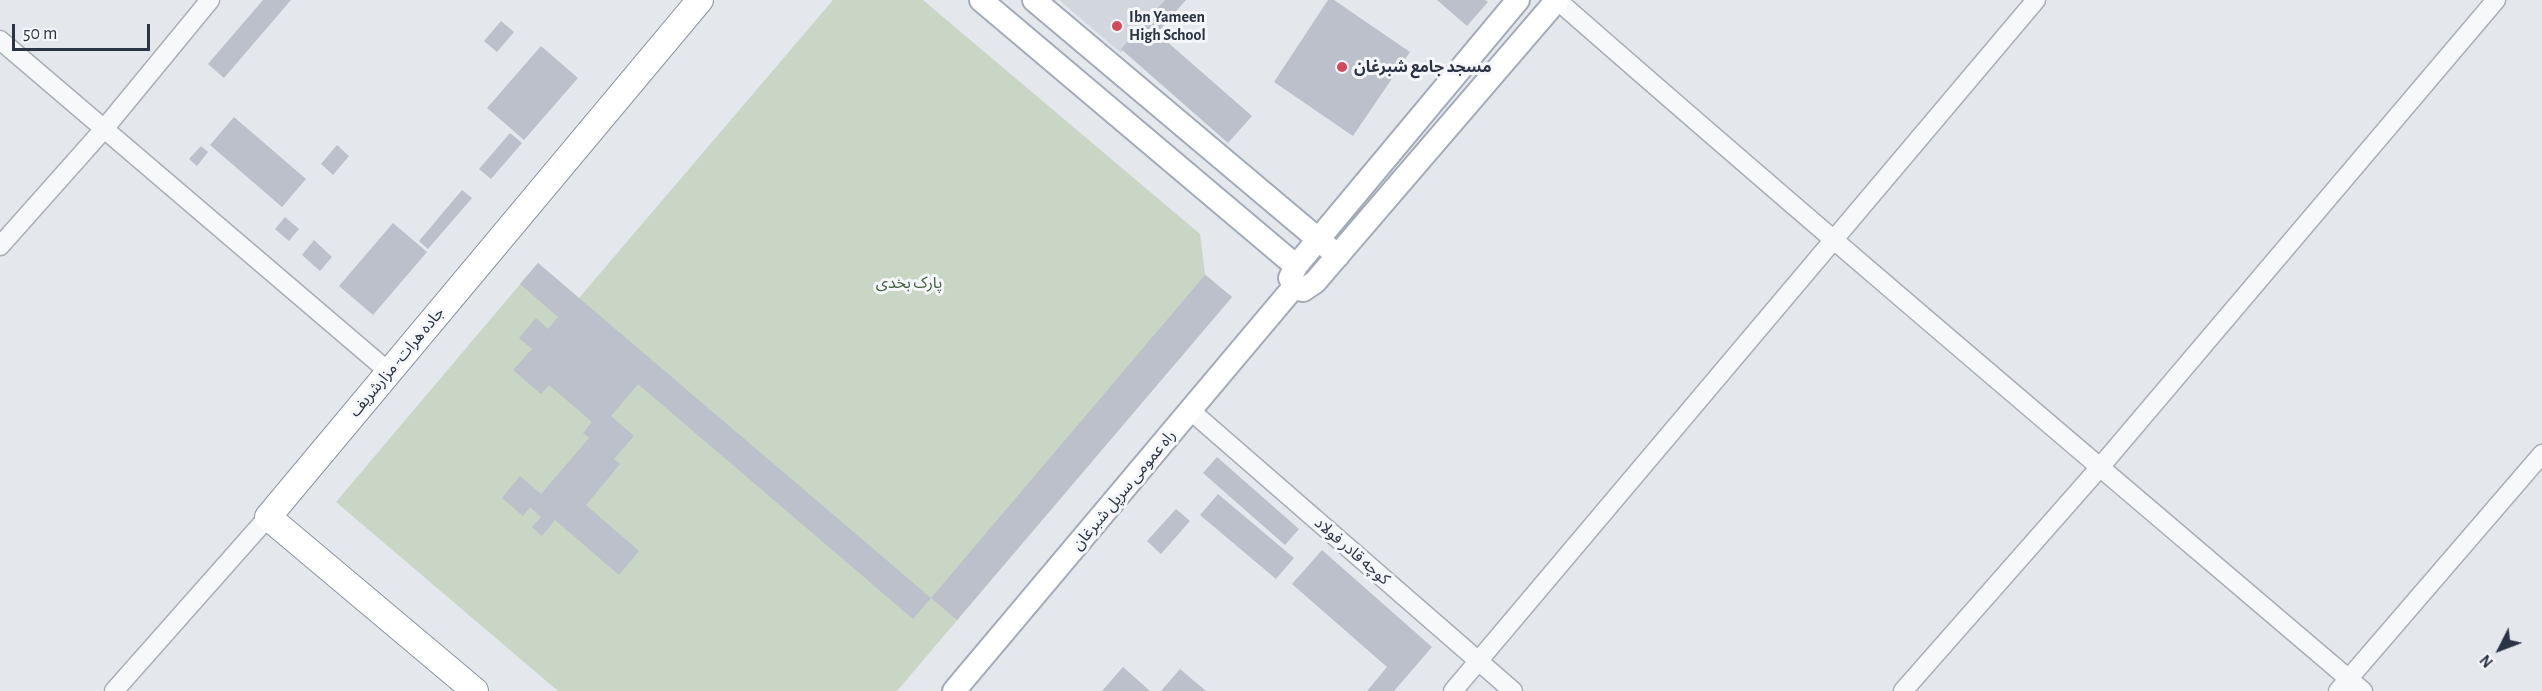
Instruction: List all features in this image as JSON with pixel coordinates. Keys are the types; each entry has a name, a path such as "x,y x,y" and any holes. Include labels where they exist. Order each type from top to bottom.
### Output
{"highway":[{"name":"جاده هرات- مزارشریف","path":"268,517 700,0"},
{"path":"268,517 475,691"}],"main road":[{"path":"981,0 1296,266"},
{"path":"1034,0 1338,256"},
{"path":"1293,288 1290,278 1296,266 1518,0"},
{"name":"راه عمومی سرپل شبرغان","path":"954,691 1293,288 1303,290 1315,282 1557,0"}],"street":[{"path":"0,246 104,129 210,0"},
{"path":"1557,0 1831,240 2101,466 2343,685 2363,691"},
{"path":"1453,691 1831,240 2036,0"},
{"path":"1903,691 2101,466 2496,0"},
{"path":"0,40 389,372"},
{"name":"کوچه قادر فولاد","path":"1191,411 1514,691"},
{"path":"2343,685 2542,454"},
{"path":"114,691 268,517"}],"shaded area":[{"name":"Ibn Yameen High School","path":"1059,0 1166,0 1121,53"}],"green space":[{"name":"پارک بخدی","path":"833,0 923,0 1200,234 1205,274 1232,297 897,691 558,691 336,502 538,263 579,298"}],"building":[{"path":"263,0 291,0 224,78 208,64"},
{"path":"1165,0 1186,0 1157,33 1252,116 1228,143 1121,49"},
{"name":"مسجد جامع شبرغان","path":"1328,0 1334,0 1410,52 1353,136 1274,82"},
{"path":"1437,0 1485,0 1488,2 1467,26"},
{"path":"501,21 514,32 497,52 484,41"},
{"path":"541,46 578,78 524,140 487,108"},
{"path":"234,117 306,179 282,207 210,145"},
{"path":"510,133 522,143 491,179 479,169"},
{"path":"337,145 349,156 333,175 321,164"},
{"path":"201,146 208,152 197,166 189,159"},
{"path":"462,190 472,198 428,249 419,241"},
{"path":"285,217 299,229 289,241 275,229"},
{"path":"393,223 427,252 373,315 339,286"},
{"path":"314,240 332,257 320,271 302,255"},
{"path":"538,263 931,598 913,619 638,384 611,416 634,436 614,459 620,464 586,505 639,551 619,575 555,520 542,536 532,527 541,517 530,507 523,516 502,498 520,476 541,494 589,438 583,433 592,422 549,385 541,394 513,370 532,349 519,338 536,318 548,329 558,317 520,284"},
{"path":"1205,275 1232,297 957,620 931,598"},
{"path":"1217,457 1299,529 1285,545 1203,473"},
{"path":"1218,494 1294,558 1276,579 1200,515"},
{"path":"1176,509 1190,521 1161,554 1147,541"},
{"path":"1322,550 1432,647 1394,691 1367,691 1387,667 1292,584"},
{"path":"1123,667 1150,691 1102,691"},
{"path":"1180,669 1206,691 1161,691"}],"place":[{"name":"Ibn Yameen High School","path":"1117,26"},
{"name":"مسجد جامع شبرغان","path":"1342,67"}]}
